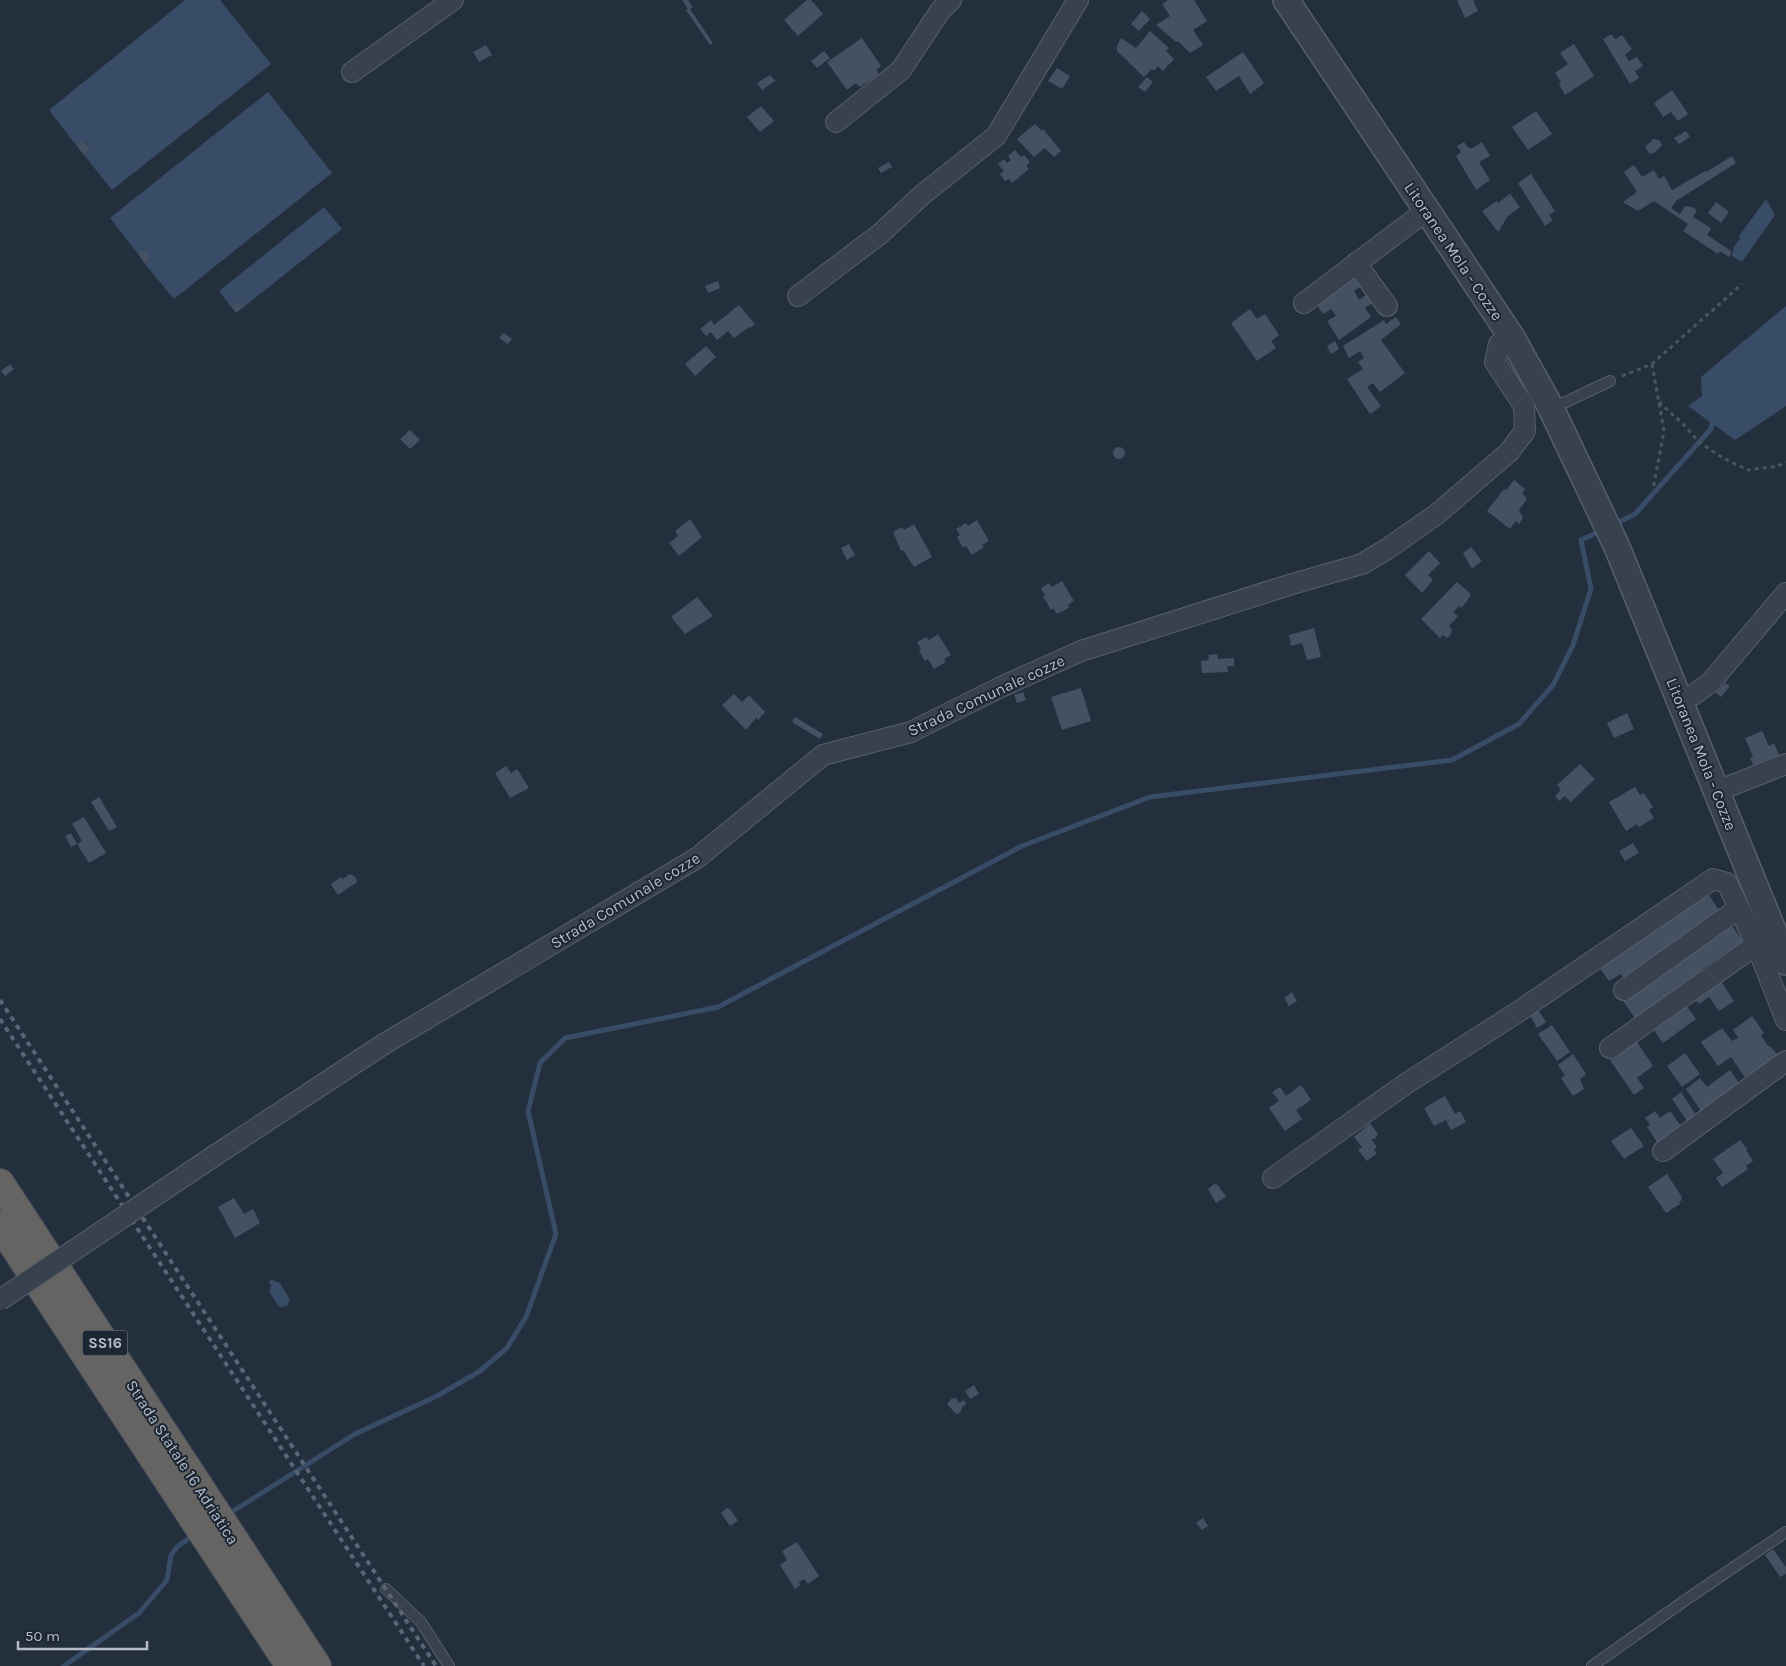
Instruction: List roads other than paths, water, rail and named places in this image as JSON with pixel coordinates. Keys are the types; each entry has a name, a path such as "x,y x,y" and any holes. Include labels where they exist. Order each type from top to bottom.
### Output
{"highway":[{"name":"Strada Statale 16 Adriatica","path":"0,1183 201,1510"},
{"name":"Strada Statale 16 Adriatica","path":"0,1225 219,1537 317,1666"},
{"name":"Strada Statale 16 Adriatica","path":"219,1537 290,1666"}],"street":[{"path":"352,72 453,0"},
{"path":"836,122 901,70 940,12 951,0"},
{"path":"798,296 880,234 922,195 996,136 1078,0"},
{"name":"Litoranea Mola - Cozze","path":"1286,0 1511,336 1550,406 1618,546 1680,699 1717,792 1765,939 1785,959"},
{"path":"1304,303 1427,210"},
{"path":"1356,263 1387,306"},
{"name":"Strada Comunale cozze","path":"0,1300 384,1044 697,858 823,755 911,732 1001,687 1080,651 1289,584 1362,564 1387,549 1437,514 1509,452 1525,431 1524,406 1494,362 1500,344 1511,336"},
{"path":"1680,699 1693,695 1710,683 1786,592"},
{"path":"1717,792 1786,764"},
{"path":"1273,1178 1407,1083 1518,1012 1713,879 1727,883 1739,908 1765,939 1786,1020"},
{"path":"1624,990 1739,908"},
{"path":"1610,1048 1765,939"},
{"path":"1663,1151 1786,1061"}],"lane":[{"path":"1550,406 1566,402 1610,381"},
{"path":"1592,1666 1679,1604 1786,1532"},
{"path":"386,1590 421,1622 449,1666"}],"water":[{"path":"185,0 220,0 271,64 112,190 84,155 90,150 83,140 76,145 49,110"},
{"path":"268,92 332,173 174,299 145,264 151,259 144,250 138,254 110,218"},
{"path":"1766,199 1775,215 1742,262 1732,256 1734,247 1740,238 1739,236"},
{"path":"324,207 342,229 245,306 240,300 231,307 219,291"},
{"path":"1786,306 1786,406 1735,440 1688,406 1702,396 1701,377"},
{"path":"272,1279 280,1283 290,1300 287,1306 280,1307 269,1291 271,1286 269,1282"}],"waterway":[{"path":"1613,525 1635,514 1711,429 1712,424"},
{"path":"227,1515 355,1434 437,1396 480,1371 507,1348 526,1317 556,1234 528,1111 540,1063 565,1038 718,1007 1022,846 1150,797 1452,760 1519,724 1553,685 1573,645 1591,589 1581,540 1601,531"},
{"path":"64,1666 139,1613 167,1580 171,1555 178,1546 194,1535"}],"railway":[{"path":"0,1000 436,1666"},
{"path":"0,1019 424,1666"}]}
